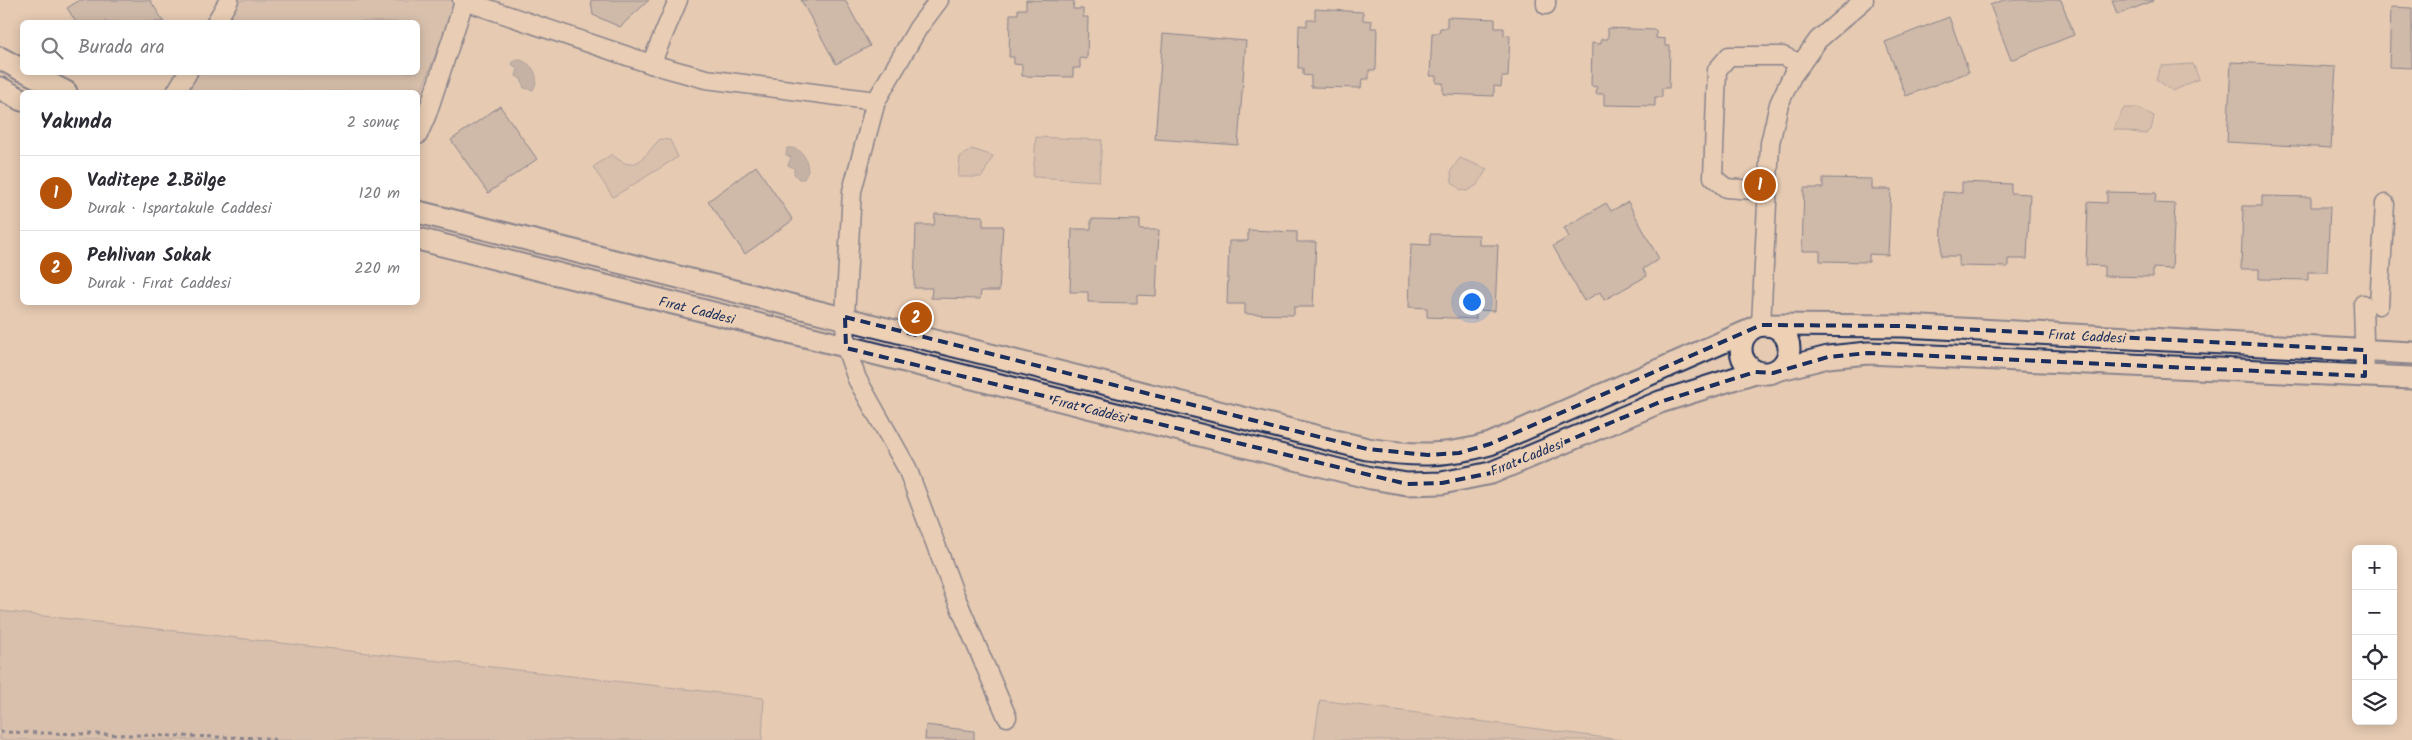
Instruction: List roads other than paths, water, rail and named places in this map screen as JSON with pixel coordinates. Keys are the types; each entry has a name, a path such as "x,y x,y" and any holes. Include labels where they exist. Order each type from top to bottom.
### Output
{"main road":[{"path":"0,58 20,69"},
{"path":"34,75 62,90"},
{"path":"0,88 20,99"},
{"name":"Fırat Caddesi","path":"420,212 845,317 1367,449 1398,454 1459,453 1490,444 1754,329 1904,326 2412,352"},
{"name":"Fırat Caddesi","path":"420,240 846,348 1371,478 1407,484 1442,483 1491,473 1660,402 1755,372 1767,374 1828,357 1868,353 2412,378"},
{"path":"1755,372 1747,365 1741,352 1742,340 1754,329 1776,328 1783,332 1787,339 1788,352 1782,369"}],"street":[{"path":"217,20 229,0"},
{"path":"651,64 678,0"},
{"path":"939,0 918,28 876,101 852,191 845,317 846,348 857,379 907,468 954,593 1007,717"},
{"path":"1754,329 1768,191 1770,142 1779,104 1792,76 1818,40 1864,0"},
{"path":"420,131 428,114 463,1 651,64 706,79 876,101"},
{"path":"1768,191 1726,188 1712,176 1717,70 1729,56 1783,56 1801,64"},
{"path":"177,90 186,75"},
{"path":"2366,376 2365,350 2386,204"}],"place":[{"name":"Vaditepe 2.Bölge","path":"1760,185"},
{"name":"Pehlivan Sokak","path":"916,318"}]}
